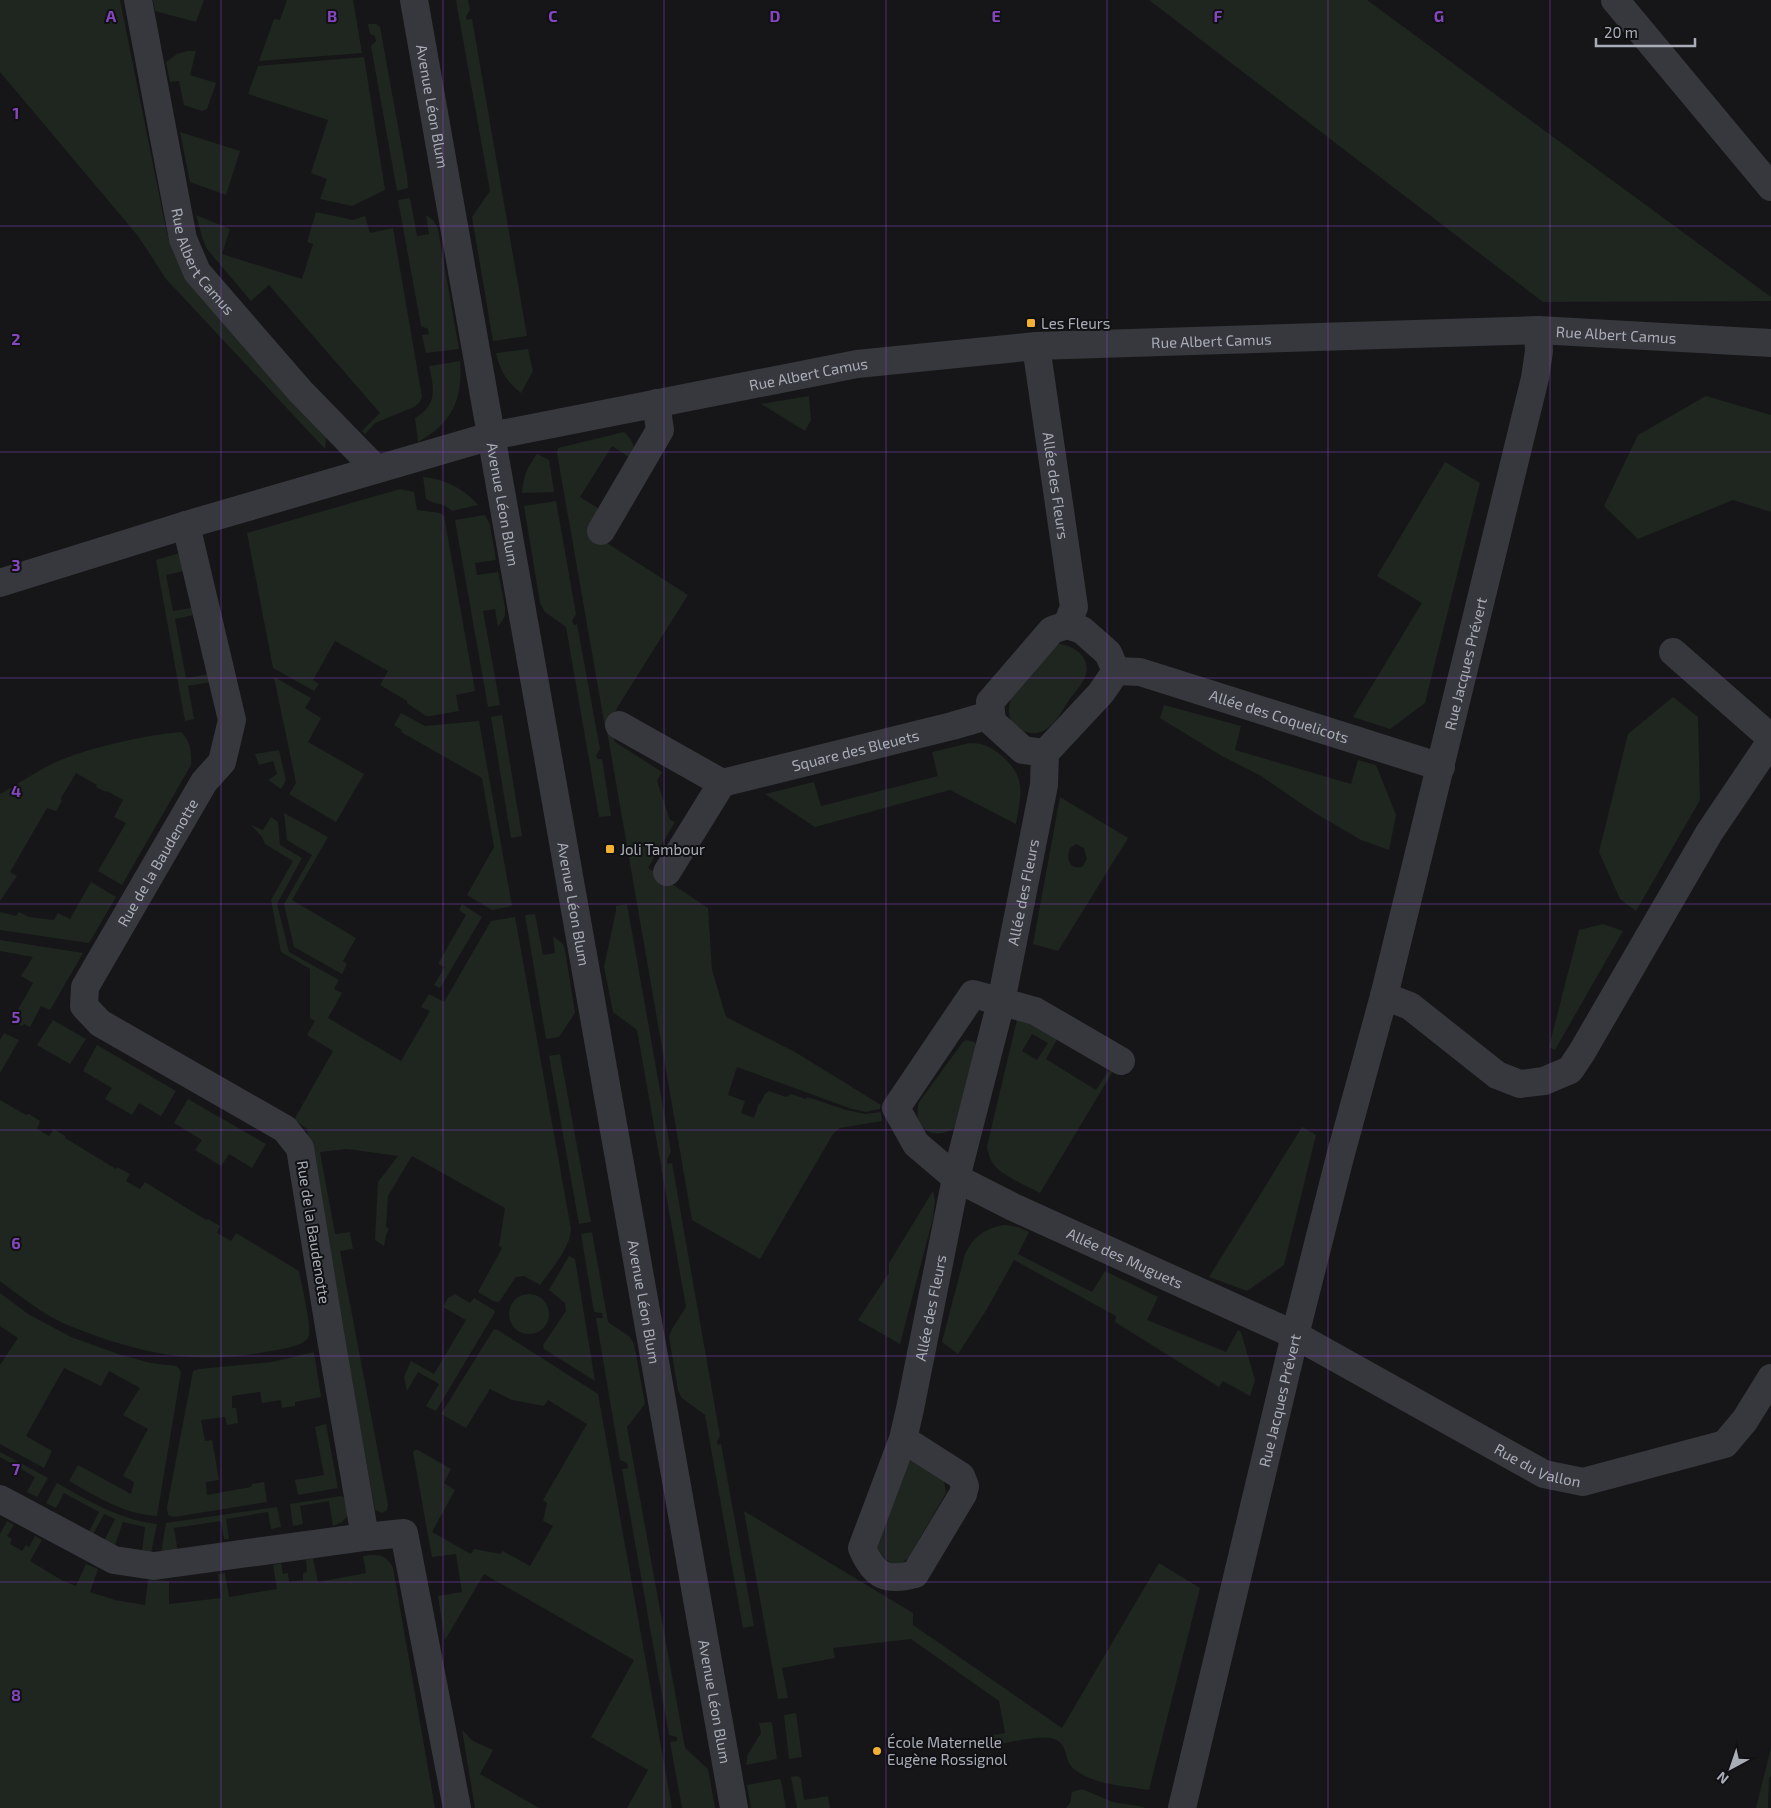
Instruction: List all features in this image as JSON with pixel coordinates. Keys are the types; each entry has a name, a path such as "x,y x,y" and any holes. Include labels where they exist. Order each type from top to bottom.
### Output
{"street":[{"name":"Rue Albert Camus","path":"138,0 183,239 197,272 300,391 376,469"},
{"name":"Avenue Léon Blum","path":"414,0 734,1808"},
{"path":"1616,0 1771,187"},
{"name":"Rue Albert Camus","path":"0,583 186,525 491,436 856,364 1036,346 1538,330 1771,343"},
{"name":"Rue Jacques Prévert","path":"1182,1808 1295,1336 1340,1157 1384,996 1535,378 1539,350 1538,330"},
{"name":"Allée des Fleurs","path":"1036,346 1074,607 1067,624"},
{"path":"601,531 660,430 656,403"},
{"name":"Rue de la Baudenotte","path":"186,525 232,720 222,762 204,782 85,987 84,1006 100,1023 285,1128 300,1148 365,1537"},
{"path":"1067,624 1082,630 1108,653 1116,671 1100,693 1046,752 1022,750 992,722 990,702 1052,630 1067,624"},
{"path":"1384,996 1410,1006 1497,1075 1520,1084 1544,1081 1570,1070 1709,833 1771,740 1673,652"},
{"name":"Allée des Coquelicots","path":"1116,671 1140,672 1441,767"},
{"name":"Square des Bleuets","path":"722,783 942,729 990,715"},
{"path":"619,725 722,783 667,872"},
{"name":"Allée des Fleurs","path":"903,1439 961,1476 965,1486 963,1494 915,1574 898,1579 883,1575 869,1564 862,1548 903,1439 956,1178 1001,1002 1044,785 1046,752"},
{"path":"956,1178 916,1144 896,1108 973,994 1035,1011 1120,1061"},
{"name":"Allée des Muguets","path":"956,1178 1013,1207 1295,1336"},
{"name":"Rue du Vallon","path":"1295,1336 1544,1474 1583,1482 1725,1444 1745,1420 1771,1378"},
{"path":"0,1499 114,1560 154,1566 404,1533 457,1808"}],"shaded area":[{"path":"0,0 120,0 166,229 175,256 190,281 326,438 325,449 166,279 138,236 0,72"},
{"path":"153,0 204,0 196,22 155,11"},
{"path":"287,0 353,0 362,53 259,61 274,19 280,20"},
{"path":"456,0 468,0 470,10 466,17 467,20 472,19 527,336 493,341 472,217 490,191"},
{"path":"1149,0 1367,0 1771,297 1771,301 1543,302"},
{"path":"368,24 376,24 380,27 407,176 408,188 397,191 371,46 376,41 375,36 370,34"},
{"path":"196,51 190,75 216,83 207,109 202,111 184,105 179,81 170,82 166,62 177,54"},
{"path":"364,57 385,190 352,206 320,199 327,179 311,173 328,120 248,94 258,66"},
{"path":"180,132 240,151 226,195 190,182"},
{"path":"410,198 417,236 429,234 426,215 433,220 438,229 459,349 426,353 422,335 429,334 428,329 421,326 398,200"},
{"path":"316,212 353,220 365,216 370,233 393,228 422,397 414,407 375,423 365,434 362,431 380,413 269,285 251,301 207,249 196,215 230,229 222,254 302,279 313,244 307,242"},
{"path":"528,349 533,371 521,393 505,376 496,353"},
{"path":"460,361 460,387 453,408 440,427 418,442 415,418 428,407 431,402 433,389 429,366"},
{"path":"809,396 811,420 805,431 761,404"},
{"path":"1706,396 1771,415 1771,512 1733,500 1638,539 1604,506 1638,435"},
{"path":"624,432 633,444 632,459 612,446 580,497 601,510 588,531 688,595 605,727 557,453 558,448"},
{"path":"537,454 549,460 554,492 522,493 526,473"},
{"path":"1445,462 1480,483 1425,703 1390,729 1353,717 1422,603 1377,576"},
{"path":"423,477 453,485 478,505 452,511 446,506 429,501 426,499"},
{"path":"400,489 414,492 417,510 440,513 444,516 475,691 456,695 459,711 426,716 407,703 407,701 380,685 388,671 335,641 313,680 319,684 314,691 273,668 247,533"},
{"path":"556,501 576,614 572,621 574,625 577,624 600,749 596,756 598,759 602,759 611,816 599,817 566,627 545,612 540,603 524,506"},
{"path":"485,515 490,525 496,560 475,563 477,575 498,572 505,607 505,616 498,627 495,609 483,611 500,705 488,707 455,520"},
{"path":"180,553 189,570 166,575 173,611 196,607 198,614 175,619 186,678 210,674 211,682 188,686 194,719 185,721 156,560"},
{"path":"1060,644 1071,647 1080,653 1086,662 1085,678 1049,727 1038,733 1021,731 1014,725 1009,715 1012,696 1052,646"},
{"path":"274,677 311,698 305,708 321,718 308,742 364,774 336,822 289,794 296,783"},
{"path":"1673,697 1698,717 1700,800 1636,911 1620,899 1599,852 1628,734"},
{"path":"1164,705 1241,726 1235,750 1351,784 1358,760 1376,765 1396,815 1389,850 1361,840 1315,813 1261,776 1222,756 1163,720 1160,718"},
{"path":"401,713 425,726 479,721 512,906 492,910 467,895 494,847 482,778 401,732 402,730 394,725"},
{"path":"502,715 522,836 511,838 491,717"},
{"path":"607,731 611,731 615,742 662,772 657,781 670,820 675,822 648,868 708,908 712,970 726,1017 795,1052 881,1105 880,1109 866,1112 852,1109 737,1067 728,1095 745,1101 741,1113 754,1118 759,1103 769,1091 786,1097 791,1094 806,1099 807,1097 846,1110 865,1114 881,1112 882,1121 840,1128 833,1134 760,1259 692,1220"},
{"path":"181,732 190,747 191,765 122,885 98,871 126,823 114,817 123,800 96,787 97,785 76,773 61,798 62,801 56,811 47,808 10,872 17,876 0,901 0,794 67,757 133,739"},
{"path":"970,743 987,746 994,750 1010,764 1019,779 1020,795 1016,824 950,790 815,827 765,794 814,782 821,806 938,776 932,752"},
{"path":"279,750 286,780 281,789 268,780 277,774 273,761 259,765 255,754"},
{"path":"1060,797 1128,838 1058,951 1033,944","holes":["1076,844 1084,848 1087,859 1082,867 1074,867 1071,865 1068,856 1070,848"]},
{"path":"284,813 328,837 292,900 356,938 343,961 347,964 342,974 294,947 284,904 312,855 287,840"},
{"path":"271,817 278,822 280,845 302,858 277,904 289,952 339,980 334,989 342,993 328,1018 401,1061 430,1011 421,1007 429,994 444,1002 491,921 515,917 571,1229 564,1251 540,1285 524,1276 516,1277 499,1302 493,1301 478,1292 502,1248 499,1246 505,1208 412,1156 388,1196 386,1227 389,1229 384,1246 375,1240 378,1182 398,1156 347,1149 320,1152 335,1234 350,1232 353,1249 340,1251 388,1505 387,1510 382,1513 375,1510 307,1129 294,1120 333,1051 307,1035 315,1021 310,1018 310,969 281,952 271,900 293,861 265,844 262,837 251,825 263,830"},
{"path":"91,882 116,897 89,943 0,930 0,912 16,916 19,912 29,917 54,920 58,913 70,919"},
{"path":"462,904 482,917 440,988 434,985 445,967 438,964 466,915 459,910"},
{"path":"627,904 671,1152 667,1160 668,1164 672,1163 720,1436 717,1442 718,1445 721,1444 754,1626 743,1628 705,1415 682,1398 678,1391 669,1337 686,1307 637,1030 613,1012 604,967 616,906"},
{"path":"535,914 543,955 555,953 553,936 563,944 575,1013 559,1037 546,1039 525,915"},
{"path":"1603,924 1623,931 1555,1050 1549,1047 1579,930"},
{"path":"0,940 83,953 50,1010 41,1006 30,1027 24,1024 22,1026 12,1020 33,983 21,976 33,957 0,951"},
{"path":"53,1020 86,1039 70,1064 37,1045"},
{"path":"1017,1020 1026,1020 1058,1038 1046,1059 1096,1090 1109,1070 1113,1071 1040,1193 998,1169 991,1161 987,1146","holes":["1032,1034 1048,1043 1037,1060 1022,1051"]},
{"path":"4,1033 19,1040 0,1073 0,1040"},
{"path":"966,1040 975,1042 977,1047 957,1126 949,1131 934,1133 922,1126 919,1120 917,1111 919,1102"},
{"path":"97,1045 176,1091 161,1116 139,1103 132,1115 105,1099 112,1088 83,1071"},
{"path":"560,1054 591,1222 579,1224 549,1056"},
{"path":"188,1099 266,1144 252,1168 229,1154 221,1166 195,1150 202,1140 174,1123"},
{"path":"0,1100 40,1121 37,1129 49,1136 54,1129 65,1136 65,1138 116,1169 117,1167 130,1174 126,1181 140,1189 145,1182 206,1220 208,1219 220,1226 217,1233 231,1241 236,1233 299,1271 308,1316 308,1338 300,1344 288,1348 243,1355 202,1357 163,1354 123,1345 65,1324 19,1296 0,1281"},
{"path":"1302,1127 1316,1135 1284,1265 1247,1291 1209,1277"},
{"path":"933,1191 935,1201 933,1218 900,1344 858,1320 889,1273 889,1263"},
{"path":"1005,1225 1018,1227 1029,1232 1018,1254 1092,1292 1105,1271 1158,1297 1147,1320 1226,1352 1238,1330 1241,1332 1255,1380 1250,1396 1223,1381 1219,1387 1115,1322 1116,1316 1014,1260 987,1309 958,1354 942,1342 965,1254 972,1242 981,1234 992,1228"},
{"path":"592,1232 608,1322 630,1337 634,1344 645,1404 627,1427 685,1748 708,1769 715,1808 682,1808 670,1742 677,1741 677,1737 669,1735 622,1469 628,1468 627,1463 620,1460 596,1318 603,1318 602,1313 594,1312 581,1234"},
{"path":"569,1256 575,1259 595,1381 544,1349 543,1345 566,1311 565,1303 549,1290"},
{"path":"0,1293 28,1314 71,1337 121,1355 151,1363 178,1367 181,1372 157,1516 145,1515 122,1508 100,1499 69,1481 78,1465 131,1494 134,1482 123,1476 148,1429 123,1415 140,1388 109,1371 101,1386 64,1368 26,1436 52,1451 44,1468 0,1444 0,1365 18,1338 0,1326"},
{"path":"455,1294 470,1303 474,1298 495,1312 436,1411 426,1406 439,1384 418,1372 407,1391 404,1377 411,1361 434,1374 466,1320 443,1307 448,1298"},
{"path":"525,1294 533,1294 540,1297 546,1303 549,1314 546,1325 540,1331 533,1334 525,1334 518,1331 512,1325 509,1318 509,1310 512,1303 518,1297"},
{"path":"494,1329 598,1394 672,1808 627,1808 648,1770 591,1737 634,1660 484,1574 445,1640 438,1596 462,1592 456,1554 432,1557 413,1452 418,1450 451,1469 444,1483 455,1490 432,1532 471,1554 474,1549 500,1554 503,1551 530,1566 553,1526 543,1521 547,1503 543,1500 587,1424 548,1400 544,1406 512,1400 490,1389 466,1428 441,1414"},
{"path":"314,1352 321,1397 295,1402 295,1406 282,1408 281,1400 262,1403 260,1392 232,1396 232,1408 236,1408 238,1423 227,1425 225,1417 201,1420 205,1441 212,1440 219,1480 206,1482 207,1495 251,1487 252,1484 264,1482 267,1502 174,1517 168,1515 167,1507 193,1371 272,1362"},
{"path":"326,1424 338,1488 298,1495 295,1480 324,1475 315,1427"},
{"path":"0,1452 48,1478 37,1497 27,1492 35,1477 0,1457"},
{"path":"908,1461 913,1461 944,1481 946,1493 909,1557 899,1563 894,1563 885,1559 876,1545"},
{"path":"57,1483 93,1503 118,1514 143,1522 157,1524 151,1553 142,1551 145,1527 123,1522 115,1545 104,1541 115,1519 104,1514 92,1536 88,1534 99,1512 64,1493 56,1508 46,1503"},
{"path":"341,1496 346,1498 348,1515 342,1522 333,1526 329,1501 300,1506 303,1524 293,1526 290,1504"},
{"path":"277,1507 281,1527 271,1529 268,1512 226,1519 229,1539 224,1539 221,1521 174,1528 178,1553 161,1553 166,1523"},
{"path":"744,1511 913,1613 913,1625 1062,1728 1159,1563 1200,1588 1149,1790 1101,1782 1083,1775 1071,1766 1061,1744 1051,1738 1029,1739 989,1746 987,1736 1005,1733 999,1701 911,1639 833,1648 835,1658 782,1668 788,1698 778,1699"},
{"path":"7,1521 14,1525 7,1536 12,1539 10,1544 22,1551 26,1545 29,1547 35,1536 42,1540 30,1561 63,1581 76,1586 86,1564 98,1569 90,1592 115,1600 145,1605 148,1580 169,1581 169,1604 221,1598 218,1574 225,1573 229,1597 277,1589 273,1565 281,1563 283,1574 288,1573 289,1582 303,1580 303,1573 307,1572 306,1560 313,1558 318,1582 366,1573 363,1556 377,1555 388,1560 393,1568 435,1808 0,1808 0,1534"},
{"path":"796,1713 802,1757 789,1759 784,1715"},
{"path":"759,1723 772,1723 777,1759 746,1765 748,1754 761,1733"},
{"path":"462,1730 473,1741 493,1750 480,1774 539,1808 475,1808"},
{"path":"1771,1748 1768,1808 1756,1808"},
{"path":"798,1776 801,1779 804,1800 828,1796 830,1808 797,1808 791,1777"},
{"path":"781,1780 786,1808 751,1808 747,1785"},
{"path":"1082,1789 1113,1802 1144,1807 1066,1808 1070,1803 1072,1792"}],"place":[{"name":"Les Fleurs","path":"1031,323"},
{"name":"Joli Tambour","path":"610,849"},
{"name":"École Maternelle Eugène Rossignol","path":"877,1751"}]}
